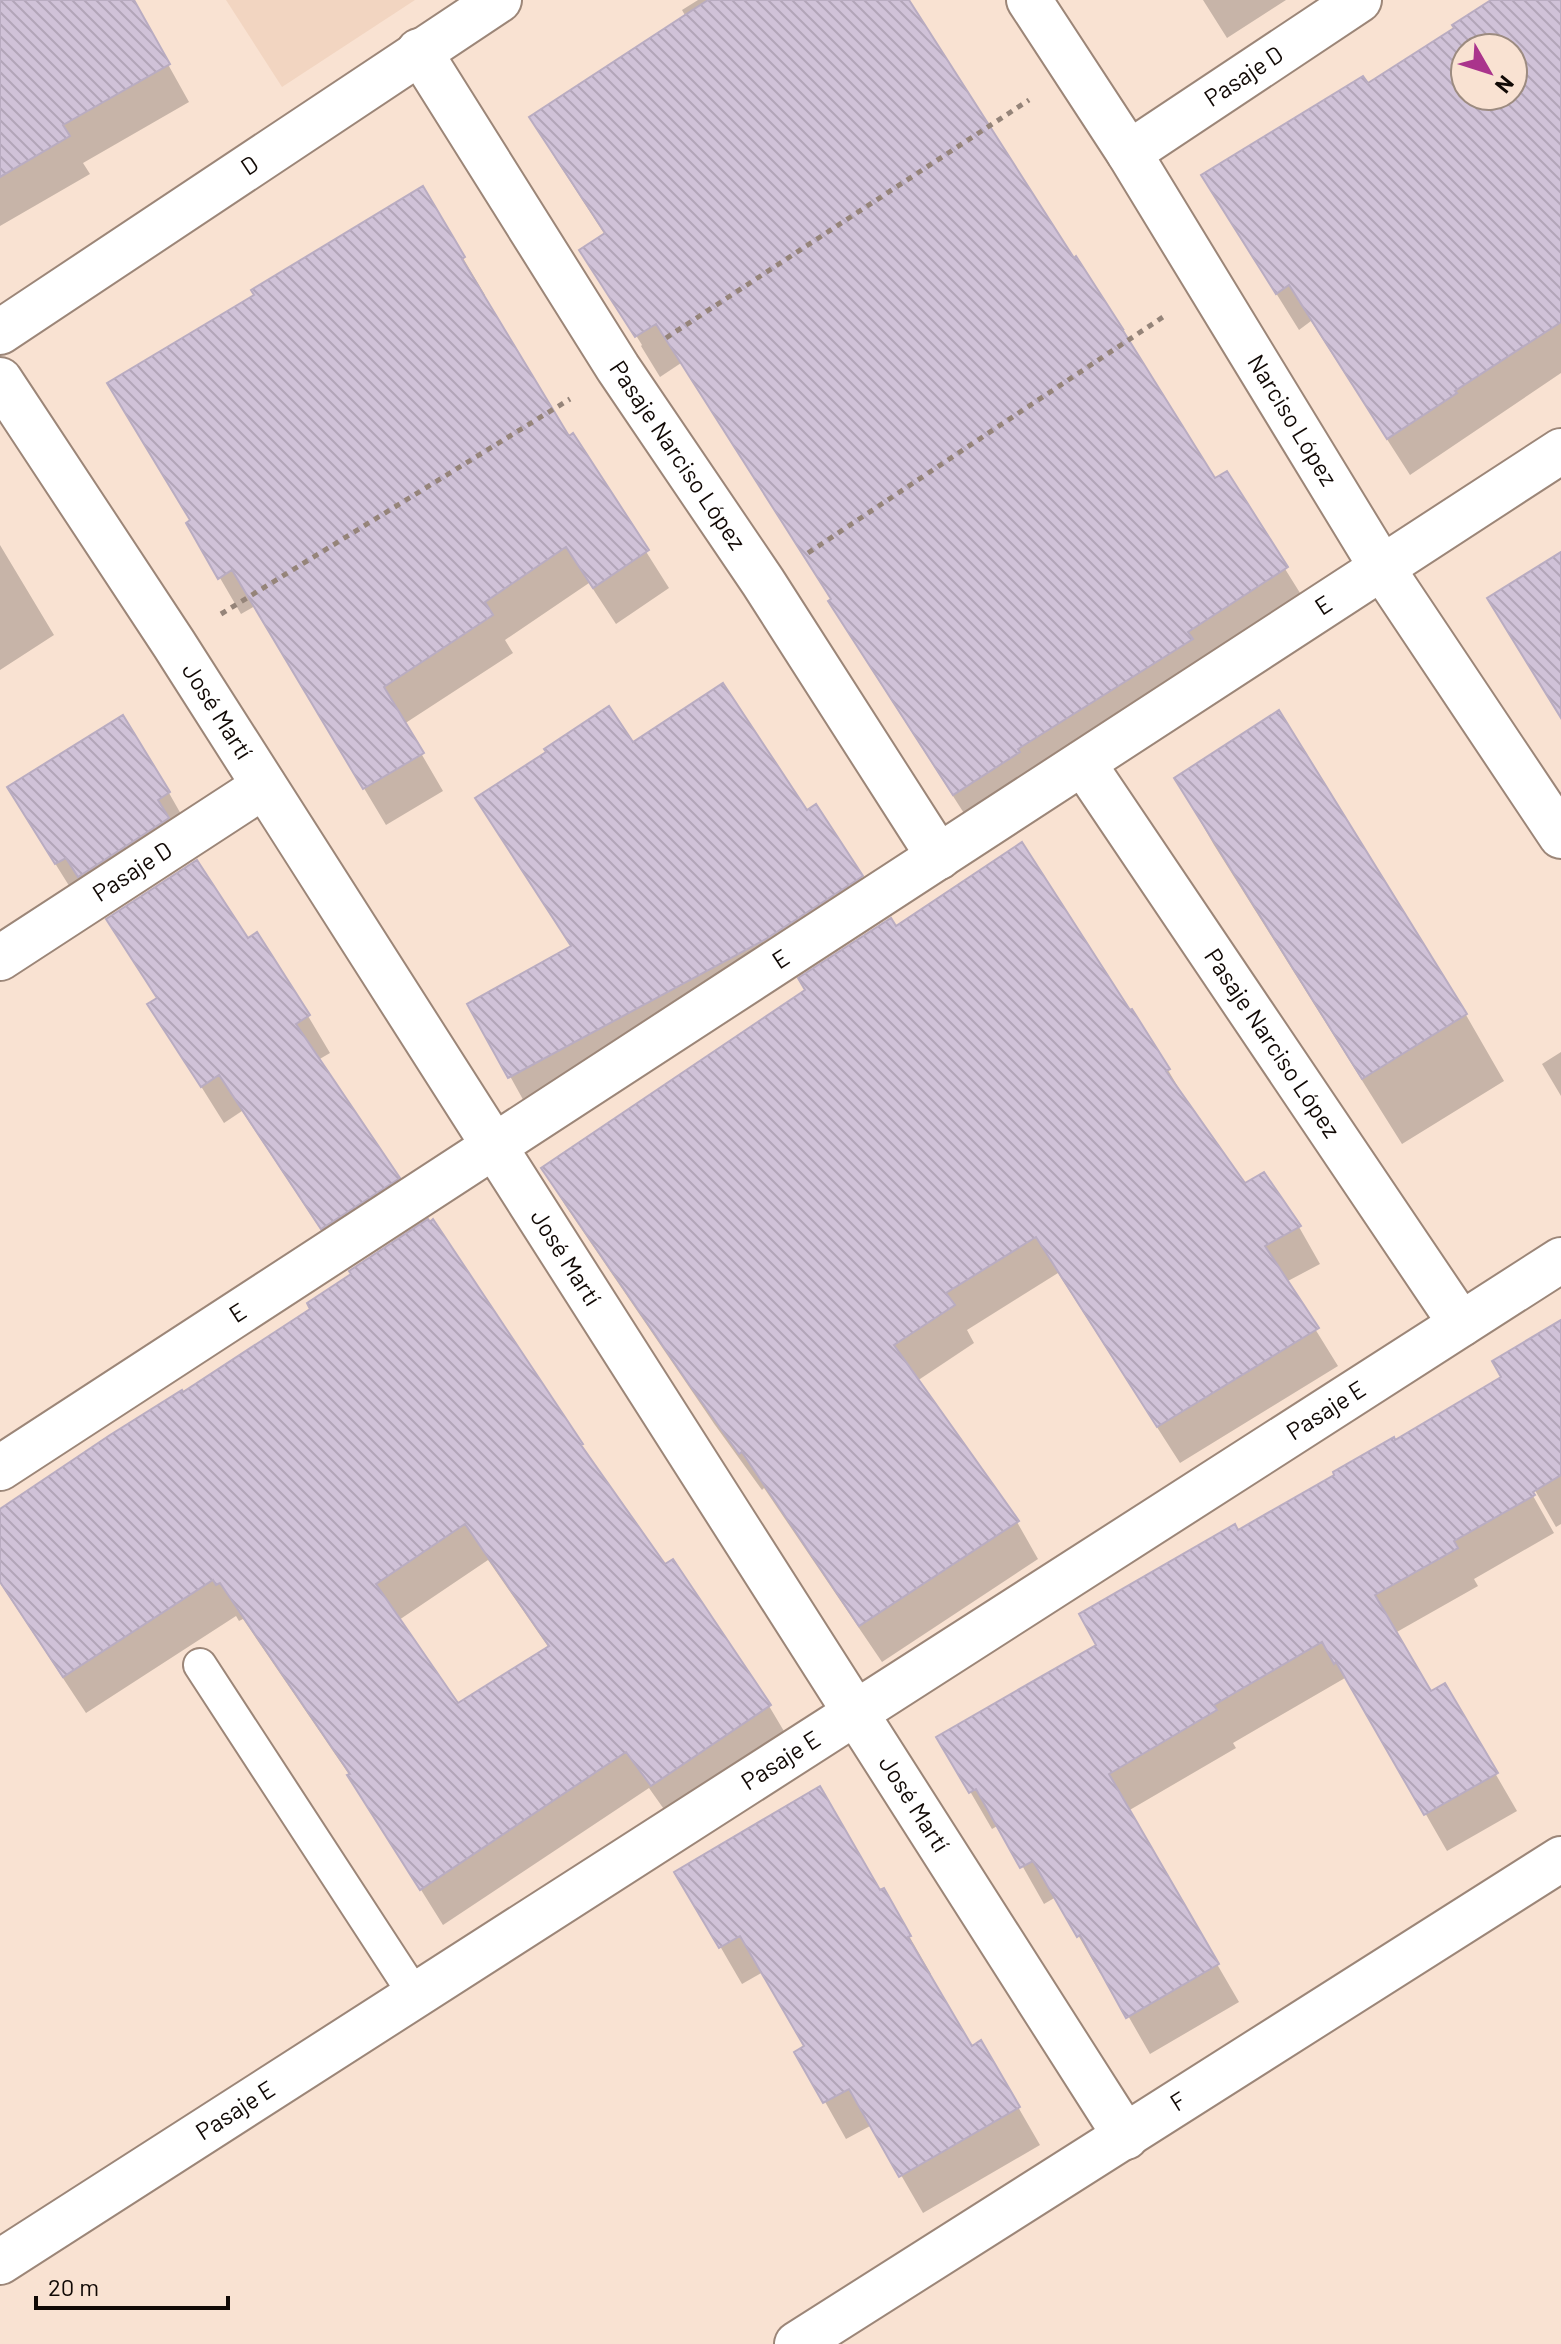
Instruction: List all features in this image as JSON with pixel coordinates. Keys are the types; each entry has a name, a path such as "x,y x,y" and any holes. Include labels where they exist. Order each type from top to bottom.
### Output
{"street":[{"name":"D","path":"0,332 499,0"},
{"name":"Narciso López","path":"1029,0 1129,153 1382,568 1561,836"},
{"name":"Pasaje D","path":"1129,153 1359,0"},
{"name":"Pasaje Narciso López","path":"419,51 618,368 763,582 939,857"},
{"name":"José Martí","path":"0,380 174,644 1126,2137"},
{"name":"E","path":"0,1468 1561,451"},
{"name":"Pasaje Narciso López","path":"1083,763 1461,1324"},
{"name":"Pasaje D","path":"0,958 264,786"},
{"name":"Pasaje E","path":"0,2262 1561,1260"},
{"name":"F","path":"797,2344 1561,1859"}],"lane":[{"path":"200,1665 415,1995"}],"path":[{"path":"763,582 1210,285"}],"shaded area":[{"path":"226,0 415,0 282,87"}],"building":[{"path":"0,0 134,0 170,64 63,125 70,136 0,177"},
{"path":"708,0 909,0 1123,329 1215,478 1227,471 1288,567 1188,632 1193,639 1018,749 1020,752 953,795 656,324 635,337 579,250 605,233 529,117"},
{"path":"1491,0 1561,0 1561,322 1387,439 1289,285 1276,294 1201,175 1363,76 1368,83 1454,28 1452,25"},
{"path":"423,186 465,257 462,259 569,436 573,433 649,550 593,588 566,547 485,602 493,615 384,687 424,753 363,789 232,570 218,579 186,523 190,520 107,383 254,295 251,290"},
{"path":"1561,552 1561,718 1487,598"},
{"path":"723,683 807,810 816,804 863,876 766,939 508,1078 467,1004 571,946 475,798 609,706 633,742"},
{"path":"1279,710 1467,1014 1362,1079 1174,778"},
{"path":"123,715 170,792 158,800 169,818 78,877 66,858 55,864 7,787"},
{"path":"1022,842 1170,1069 1166,1071 1245,1183 1264,1172 1301,1226 1265,1246 1319,1328 1157,1427 1036,1237 946,1293 955,1305 894,1345 1019,1521 859,1626 742,1452 739,1454 691,1387 541,1168 805,990 798,978 891,918 896,926"},
{"path":"197,860 248,938 257,932 310,1015 296,1024 400,1178 321,1229 219,1075 201,1087 147,1004 157,998 106,919"},
{"path":"428,1219 430,1222 433,1219 581,1445 665,1564 673,1559 771,1705 651,1786 626,1752 420,1890 347,1775 350,1774 220,1583 216,1585 213,1580 63,1677 0,1582 0,1509 110,1435 183,1392 310,1309 307,1303 351,1274 349,1271","holes":["465,1524 549,1646 458,1703 376,1584"]},
{"path":"1561,1320 1561,1475 1533,1492 1535,1495 1454,1541 1458,1548 1375,1595 1431,1691 1445,1683 1498,1773 1424,1815 1322,1642 1214,1705 1217,1710 1109,1774 1219,1964 1126,2018 1080,1935 1077,1937 1033,1861 1020,1868 976,1789 969,1793 936,1737 1096,1645 1079,1614 1235,1524 1238,1530 1501,1377 1492,1361"},
{"path":"820,1786 880,1890 884,1888 911,1936 908,1937 972,2046 981,2040 1020,2107 899,2177 849,2089 823,2103 794,2052 804,2046 740,1936 719,1948 674,1872"}]}
